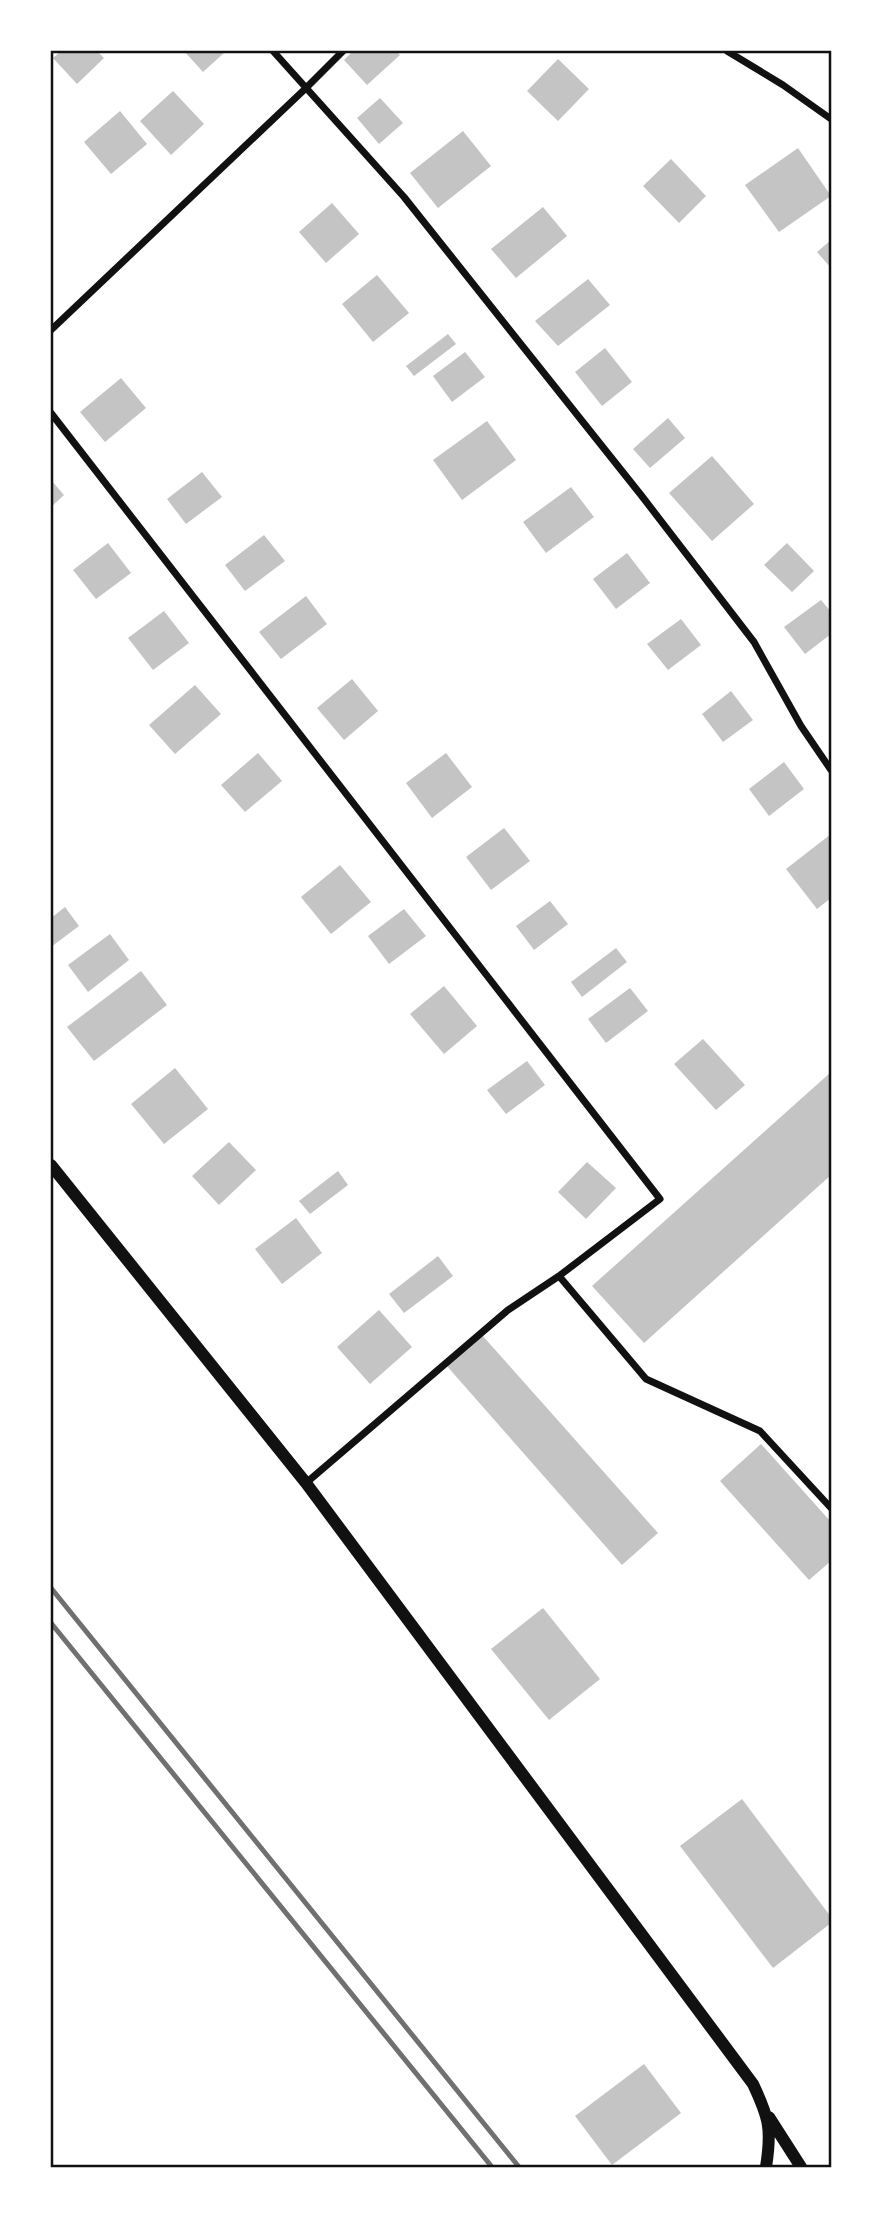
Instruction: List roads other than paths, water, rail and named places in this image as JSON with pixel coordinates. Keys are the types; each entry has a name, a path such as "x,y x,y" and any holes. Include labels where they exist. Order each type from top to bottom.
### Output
{"street":[{"path":"273,51 404,197 641,495 754,642 801,726 831,770"},
{"path":"51,330 343,51"},
{"path":"727,51 783,85 831,119"},
{"path":"51,413 660,1199 559,1276 508,1310 306,1483"},
{"path":"51,1166 306,1483 753,2084 767,2114 801,2167"},
{"path":"559,1276 646,1379 760,1431 831,1508"},
{"path":"766,2167 769,2134 767,2114"}],"railway":[{"path":"51,1588 519,2167"},
{"path":"51,1623 492,2167"}]}
